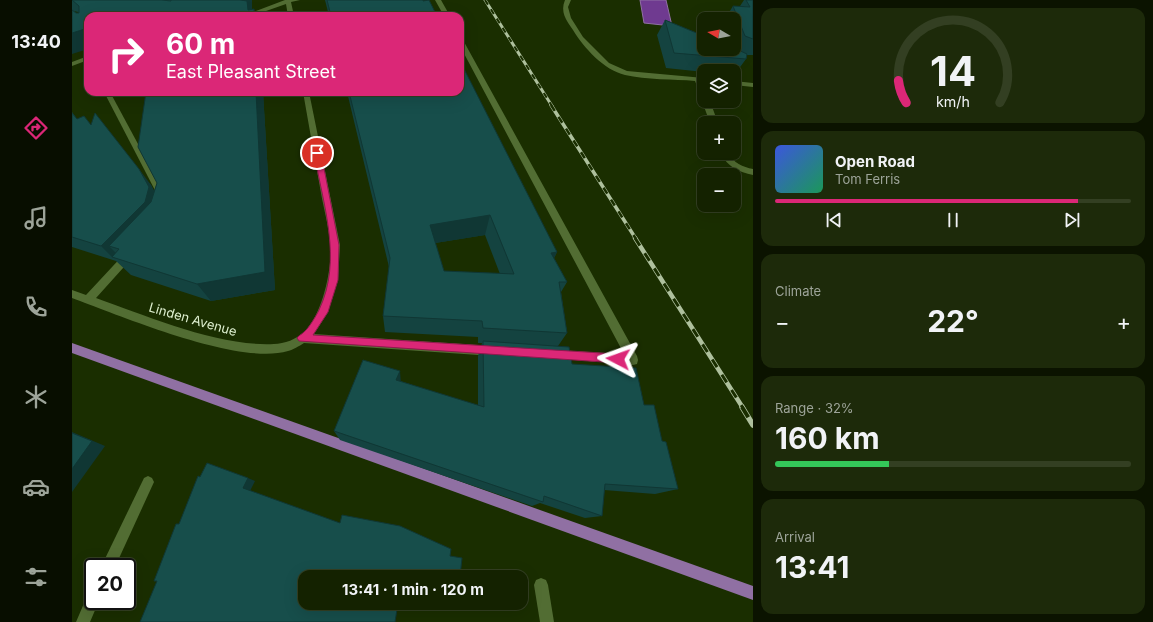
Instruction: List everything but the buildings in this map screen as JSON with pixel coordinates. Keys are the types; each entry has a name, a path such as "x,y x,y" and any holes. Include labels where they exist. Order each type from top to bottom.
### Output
{"street":[{"path":"257,12 288,1 297,0"},
{"path":"438,0 445,12"},
{"path":"568,0 565,7 568,18 581,38 606,64 626,73 697,80"},
{"path":"288,1 290,12"},
{"path":"464,47 633,360 546,354"},
{"path":"72,64 84,60"},
{"path":"741,84 753,85"},
{"path":"109,96 166,203"},
{"path":"305,337 323,312 334,280 335,245 307,96"},
{"path":"730,160 742,170 753,172"},
{"path":"88,300 136,248"},
{"name":"Linden Avenue","path":"72,294 162,326 215,342 249,348 274,348 287,347 305,337"},
{"path":"305,337 499,351"},
{"path":"112,558 148,482"},
{"path":"541,585 548,622"},
{"path":"82,622 88,610"}],"shaded area":[{"path":"640,0 666,0 672,26 644,23"}],"waterway":[{"path":"72,348 753,593"}],"railway":[{"path":"485,0 552,106"},
{"path":"551,105 636,239"},
{"path":"635,238 743,408"},
{"path":"742,407 753,425"}],"route":[{"path":"317,153 335,245 334,280 323,312 308,335 302,338 618,359"}]}
